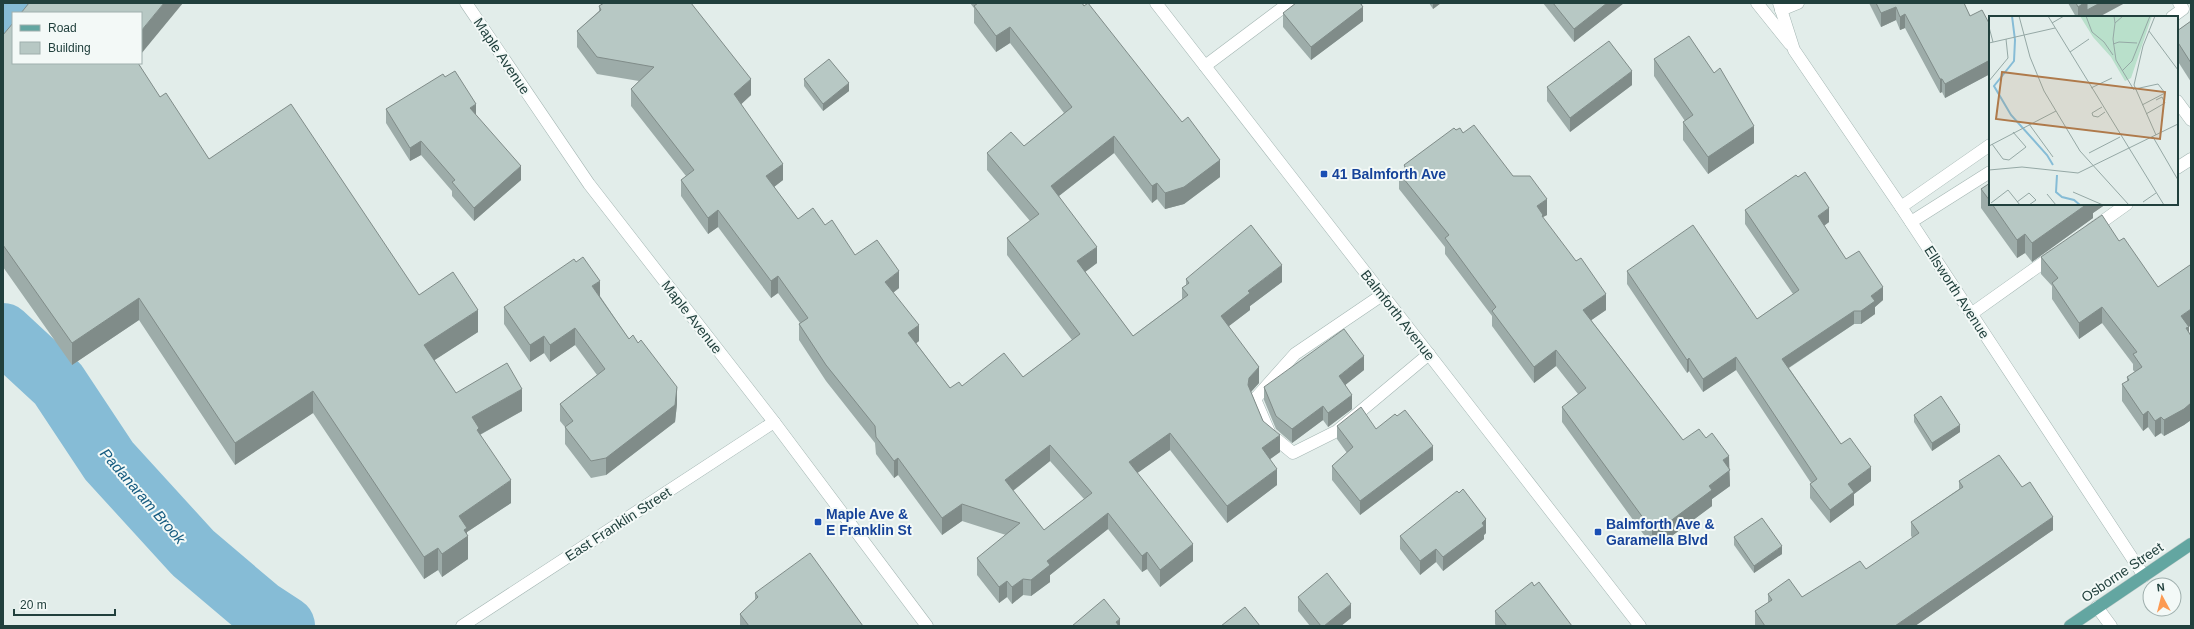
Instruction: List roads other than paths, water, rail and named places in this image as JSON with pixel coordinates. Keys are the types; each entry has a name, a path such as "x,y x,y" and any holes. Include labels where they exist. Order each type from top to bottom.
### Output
{"main road":[{"name":"Osborne Street","path":"2070,626 2191,544"}],"street":[{"name":"Maple Avenue","path":"466,3 588,184 774,422 927,626"},
{"name":"Balmforth Avenue","path":"1156,3 1640,626"},
{"path":"1205,66 1289,3"},
{"path":"1757,3 1794,50"},
{"path":"1780,6 1798,3"},
{"name":"Ellsworth Avenue","path":"1780,6 1794,50 1911,222 2144,576"},
{"path":"2173,16 2181,6"},
{"path":"2178,102 2191,120"},
{"path":"1901,207 1989,146"},
{"path":"2178,167 2191,158"},
{"path":"1911,222 1989,173"},
{"path":"2081,236 2126,205"},
{"path":"1971,314 2062,250"},
{"path":"1382,295 1295,354 1255,399 1270,434 1293,453 1337,431 1429,354"},
{"name":"East Franklin Street","path":"462,626 774,422"},
{"path":"2097,607 2111,626"}],"waterway":[{"name":"Padanaram Brook","path":"12,12 21,3"},
{"name":"Padanaram Brook","path":"3,22 12,12"},
{"name":"Padanaram Brook","path":"3,333 58,384 109,461 193,553 259,609 285,626"}],"place":[{"name":"41 Balmforth Ave","path":"1324,174"},
{"name":"Maple Ave & E Franklin St","path":"818,522"},
{"name":"Balmforth Ave & Garamella Blvd","path":"1598,532"}]}
